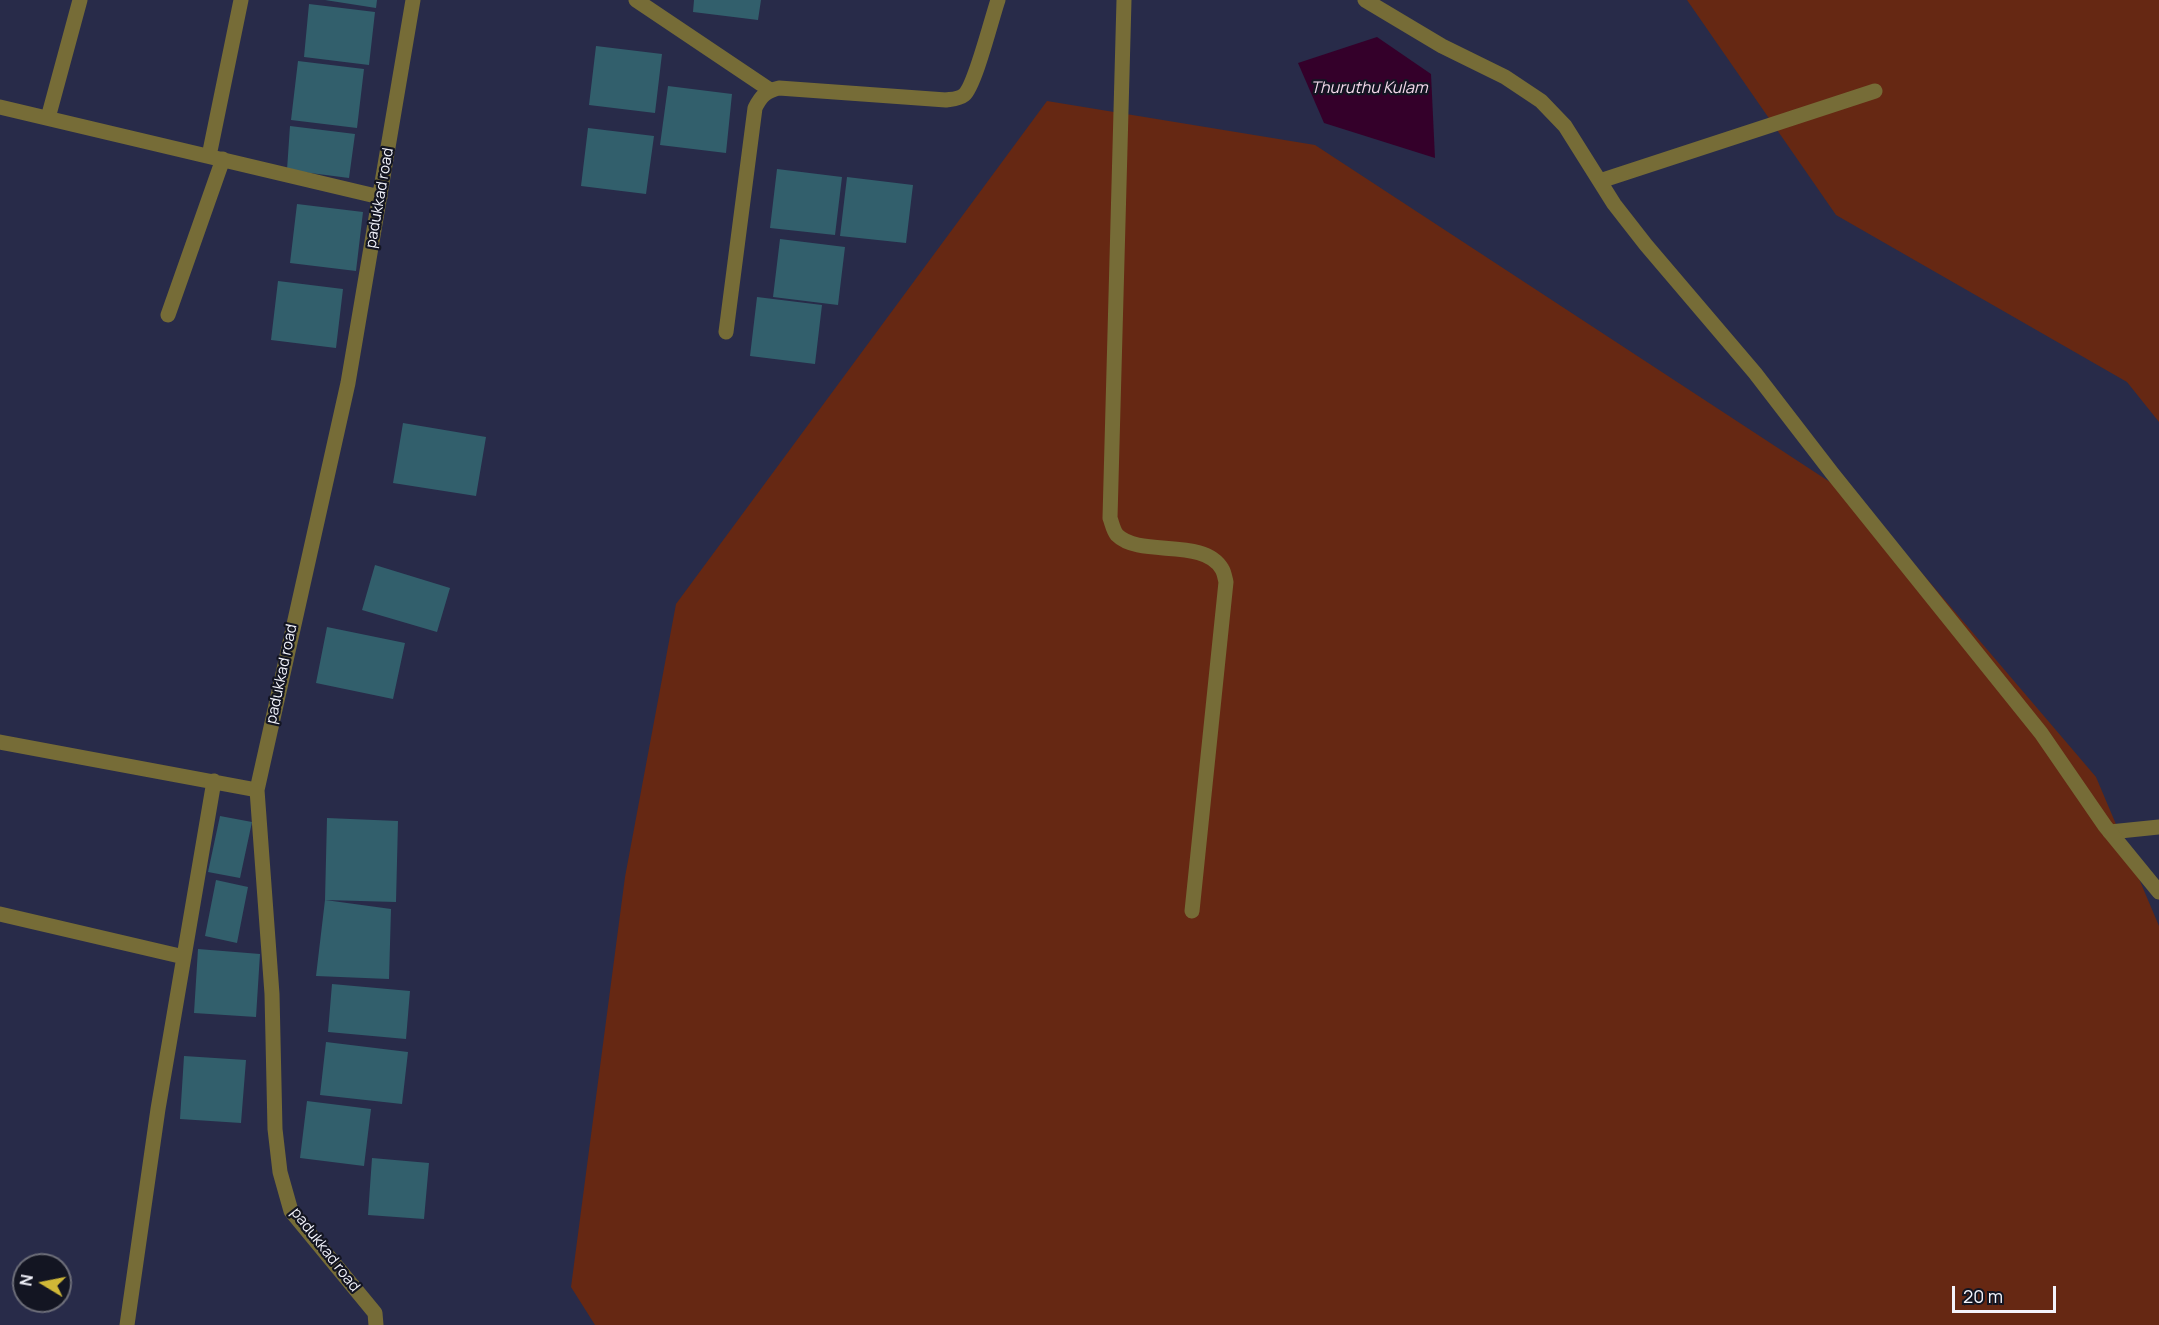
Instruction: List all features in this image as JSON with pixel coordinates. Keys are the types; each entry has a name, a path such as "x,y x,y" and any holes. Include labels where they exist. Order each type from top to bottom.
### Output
{"street":[{"path":"48,118 80,0"},
{"path":"168,315 216,158 241,0"},
{"name":"padukkad road","path":"376,1325 375,1313 291,1211 280,1172 275,1129 272,994 257,789 348,383 413,0"},
{"path":"636,0 770,90"},
{"path":"726,332 755,108 760,97 770,90 779,88 957,99 966,94 973,79 998,0"},
{"path":"1124,0 1110,518 1115,533 1126,542 1198,553 1211,558 1221,568 1226,582 1192,911"},
{"path":"1365,0 1442,46 1505,77 1541,100 1565,126 1646,246 1755,373 1832,473 2041,733 2110,832 2159,892"},
{"path":"1600,181 1875,91"},
{"path":"0,107 380,197"},
{"path":"0,742 257,789"},
{"path":"127,1325 158,1109 214,781"},
{"path":"2110,832 2159,827"},
{"path":"0,914 184,957"}],"shaded area":[{"path":"1687,0 2159,0 2159,422 2127,382 1836,215"},
{"path":"1047,101 1315,145 1862,503 2096,777 2159,926 2159,1325 595,1325 571,1287 625,877 676,604"}],"water":[{"name":"Thuruthu Kulam","path":"1377,37 1431,74 1435,158 1324,123 1298,63"}],"building":[{"path":"325,0 377,0 376,8"},
{"path":"694,0 761,0 758,20 693,12"},
{"path":"309,4 375,12 369,65 304,57"},
{"path":"596,46 662,54 655,113 589,105"},
{"path":"298,61 364,69 357,128 291,120"},
{"path":"668,86 732,94 726,153 660,145"},
{"path":"290,126 355,134 349,178 287,170"},
{"path":"588,128 654,136 646,194 581,186"},
{"path":"777,169 842,177 835,235 770,228"},
{"path":"847,177 913,185 906,243 840,236"},
{"path":"297,204 363,212 356,271 290,263"},
{"path":"780,239 845,247 838,305 773,297"},
{"path":"278,281 343,289 336,348 271,340"},
{"path":"757,297 822,305 815,364 750,356"},
{"path":"403,423 486,437 476,496 393,483"},
{"path":"375,565 450,588 437,632 362,610"},
{"path":"327,627 405,643 393,699 316,683"},
{"path":"220,816 252,822 240,878 208,872"},
{"path":"327,818 398,821 396,902 325,900"},
{"path":"216,880 248,887 237,943 205,936"},
{"path":"325,900 391,909 389,979 316,976"},
{"path":"198,949 260,954 256,1017 194,1013"},
{"path":"332,984 410,991 406,1039 328,1032"},
{"path":"326,1042 408,1052 402,1104 320,1095"},
{"path":"184,1056 246,1060 241,1123 180,1119"},
{"path":"307,1101 371,1109 364,1166 300,1158"},
{"path":"372,1158 429,1163 424,1219 368,1215"}]}
